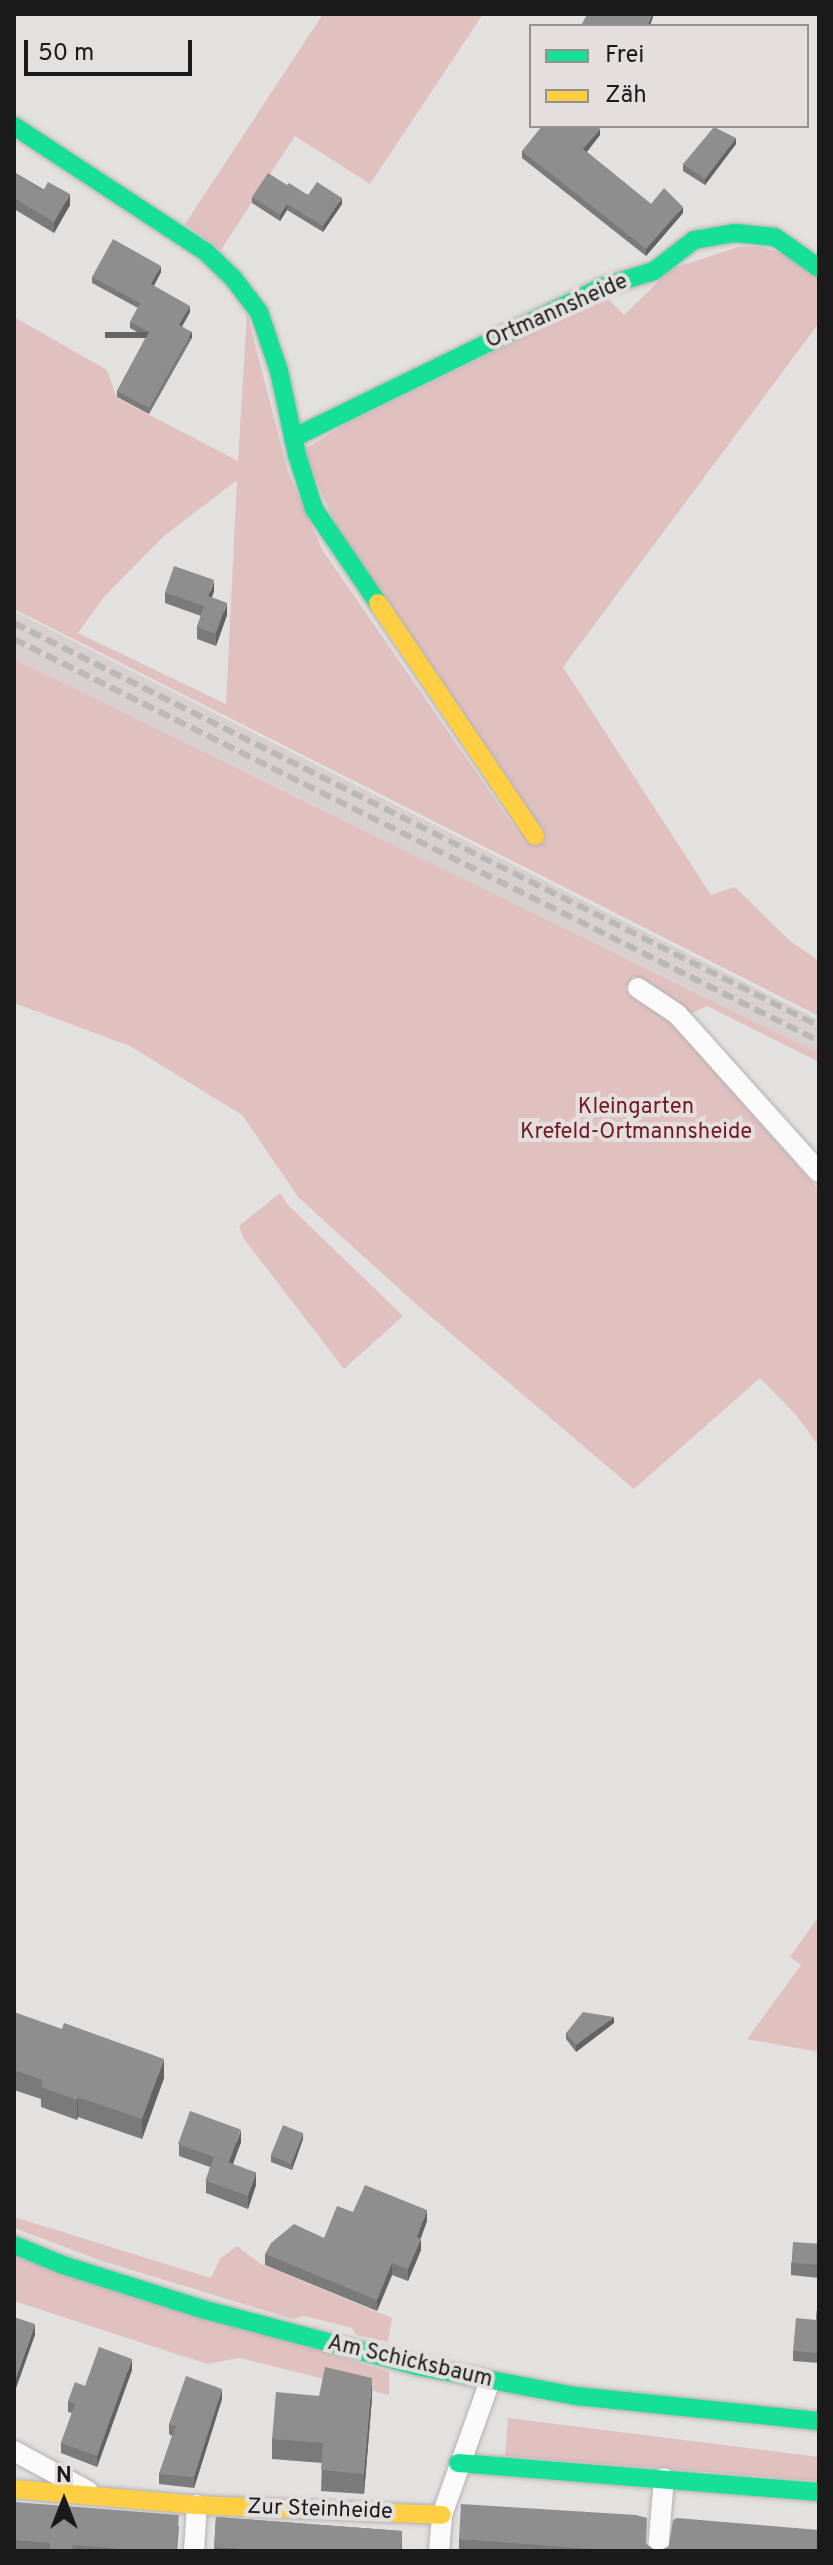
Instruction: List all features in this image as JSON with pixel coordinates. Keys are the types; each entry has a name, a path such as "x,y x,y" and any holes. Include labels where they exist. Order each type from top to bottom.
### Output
{"street":[{"path":"14,126 206,252 233,278 259,312 279,371 309,495 333,541 535,836"},
{"name":"Ortmannsheide","path":"293,438 602,287 654,271 694,240 735,233 775,237 819,268"},
{"path":"638,988 677,1014 819,1172"},
{"name":"Am Schicksbaum","path":"14,2245 63,2265 202,2309 344,2348 490,2381 576,2396 819,2421"},
{"path":"439,2551 442,2515 458,2463 490,2381"},
{"name":"Zur Steinheide","path":"14,2451 96,2496"},
{"path":"458,2463 819,2492"},
{"path":"658,2551 664,2478"},
{"name":"Zur Steinheide","path":"14,2489 197,2505 442,2515"},
{"path":"194,2551 197,2505"}],"shaded area":[{"path":"14,611 819,1020 819,1053 14,659"}],"green space":[{"path":"323,14 483,14 370,184 295,136 221,250 185,224"},
{"path":"738,247 760,247 790,256 819,276 819,323 563,667 711,895 735,887 789,940 819,961 819,1016 14,609 14,317 107,370 117,398 238,461 247,313 288,472 323,551 526,844 337,528 303,450 348,423 606,297 624,315 671,269","holes":["237,480 226,704 78,633 103,598 164,536"]},
{"name":"Kleingarten Krefeld-Ortmannsheide","path":"14,659 819,1053 819,1062 707,1006 688,1015 633,976 625,990 661,1012 819,1190 819,1447 797,1416 760,1378 634,1489 416,1304 299,1198 242,1115 130,1046 14,1003"},
{"path":"280,1193 287,1204 403,1316 344,1369 244,1239 239,1226"},
{"path":"819,1916 819,2052 747,2039 801,1965 790,1957"},
{"path":"14,2217 211,2278 220,2259 237,2246 259,2263 392,2318 388,2342 356,2335 352,2328 304,2316 293,2319 102,2261 14,2228"},
{"path":"14,2256 389,2372 389,2395 240,2358 207,2364 14,2301"},
{"path":"508,2418 819,2457 819,2481 505,2456"}],"building":[{"path":"587,14 652,14 648,24 582,24"},
{"path":"540,128 599,128 583,149 651,204 664,188 683,207 646,249 522,151"},
{"path":"713,128 736,138 705,179 683,164"},
{"path":"14,172 43,191 48,182 70,194 54,222 14,198"},
{"path":"268,173 308,195 317,182 342,198 323,226 287,204 280,215 252,197"},
{"path":"113,239 161,266 151,284 190,306 179,325 192,332 149,408 117,391 149,332 130,322 140,303 92,277"},
{"path":"174,566 214,580 205,606 165,592"},
{"path":"208,596 227,603 216,634 197,627"},
{"path":"14,2012 62,2029 64,2023 164,2059 142,2119 41,2087 43,2080 14,2070"},
{"path":"583,2012 614,2017 576,2045 566,2033"},
{"path":"190,2111 241,2129 229,2162 178,2144"},
{"path":"283,2125 303,2133 291,2164 271,2156"},
{"path":"214,2157 256,2172 248,2196 205,2180"},
{"path":"365,2185 427,2210 417,2237 421,2239 408,2269 392,2263 377,2300 265,2254 271,2243 294,2224 324,2238 337,2206 353,2212"},
{"path":"793,2242 819,2244 817,2265 792,2263"},
{"path":"819,2287 819,2353 793,2351 796,2318 816,2320"},
{"path":"14,2317 35,2324 14,2383"},
{"path":"99,2347 132,2359 97,2456 61,2443 75,2404 68,2401 75,2382 85,2386"},
{"path":"325,2367 372,2378 364,2474 321,2470 323,2443 272,2439 276,2392 319,2396"},
{"path":"186,2376 222,2389 194,2477 159,2474 176,2426 169,2424"},
{"path":"14,2502 179,2515 176,2551 112,2551 113,2548 73,2545 72,2551 50,2551 50,2543 14,2540"},
{"path":"461,2504 636,2515 647,2518 646,2544 656,2551 615,2551 459,2539"},
{"path":"216,2517 402,2531 401,2551 263,2551 214,2547"},
{"path":"673,2520 819,2530 819,2551 659,2551 669,2546"}],"railway":[{"path":"14,623 819,1026"},
{"path":"14,639 819,1041"}],"traffic: fast":[{"path":"14,126 206,252 233,278 259,312 279,371 297,455 314,509 378,603"},
{"path":"293,438 602,287 654,271 694,240 735,233 775,237 819,268"},
{"path":"14,2245 63,2265 202,2309 417,2366 576,2396 819,2421"},
{"path":"458,2463 819,2492"}],"traffic: slow":[{"path":"378,603 535,836"},
{"path":"14,2489 197,2505 442,2515"}]}
